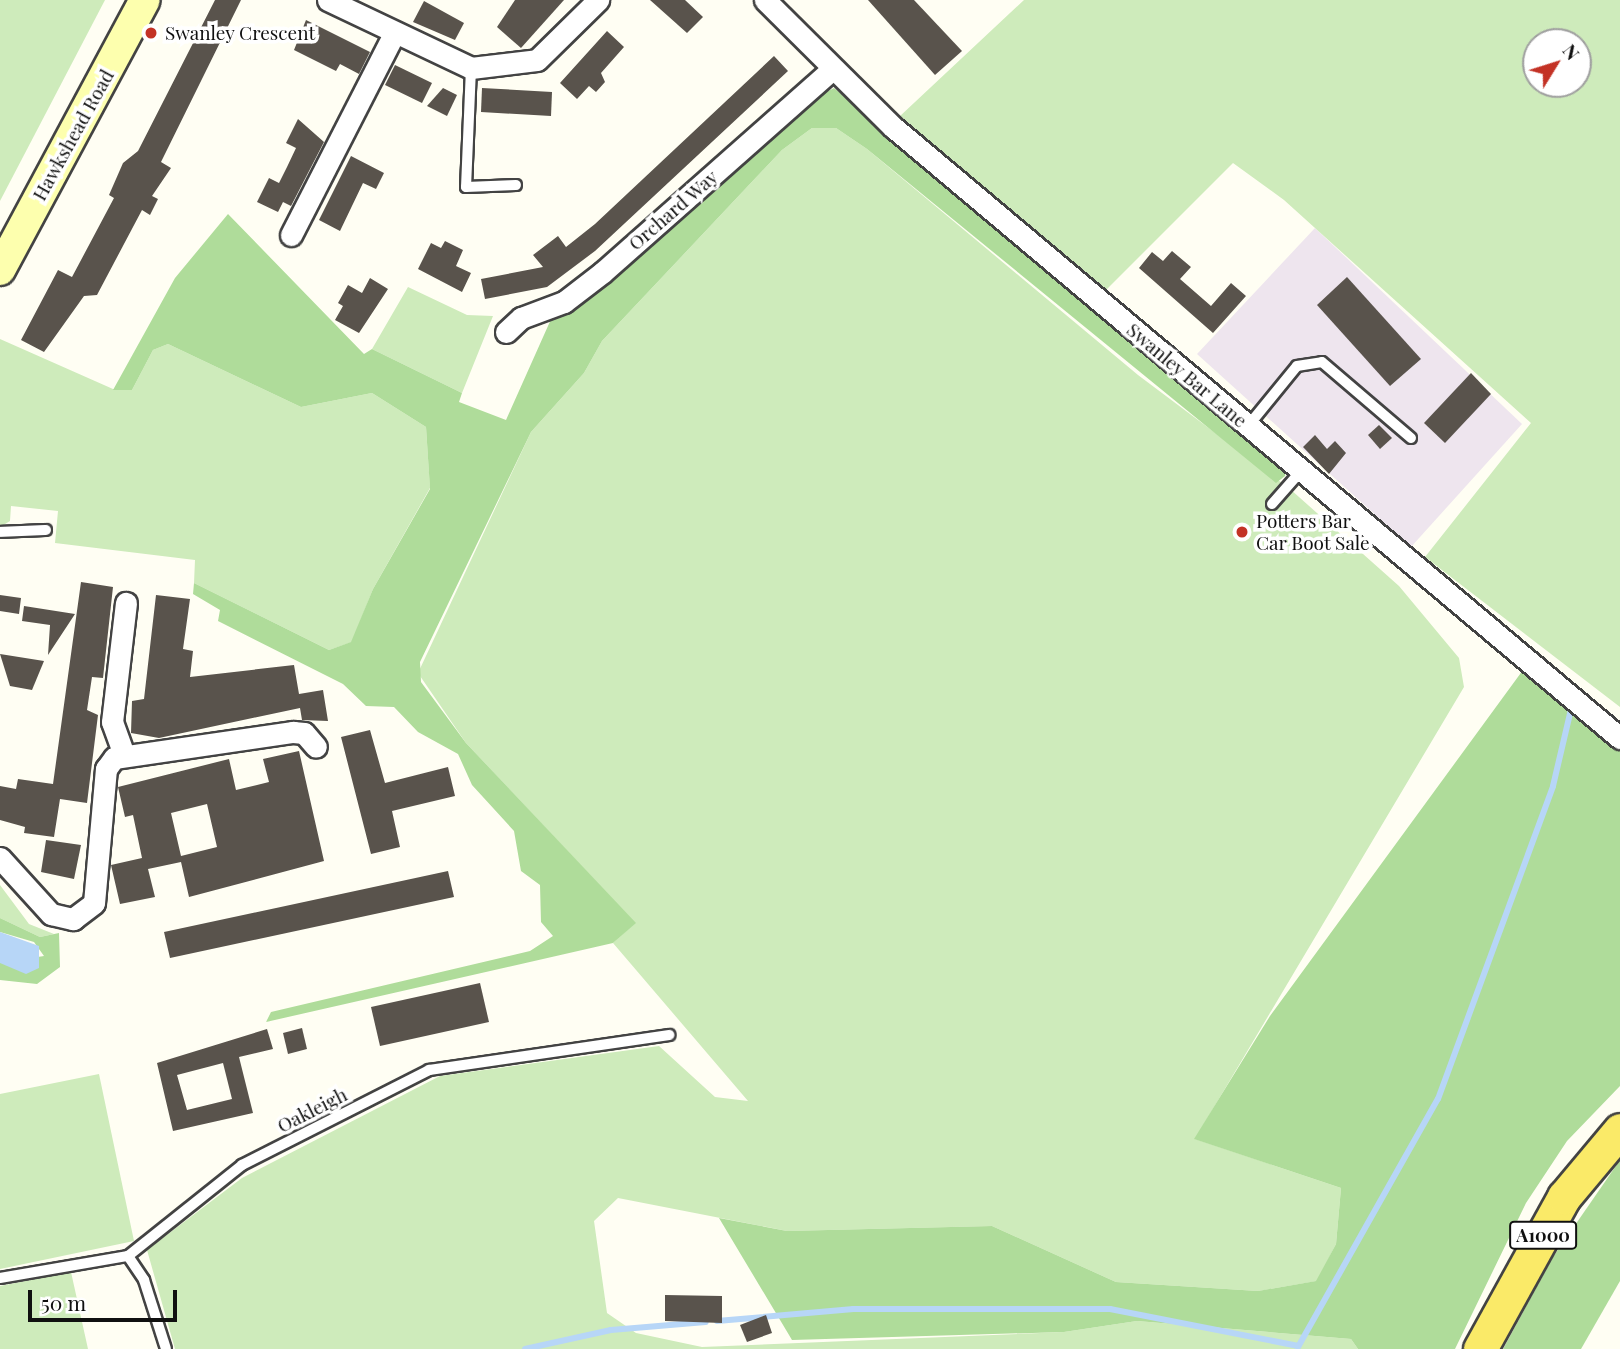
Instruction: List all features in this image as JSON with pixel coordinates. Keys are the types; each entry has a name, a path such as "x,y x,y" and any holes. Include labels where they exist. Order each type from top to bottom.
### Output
{"main road":[{"name":"A1000","path":"1480,1349 1564,1198 1620,1130"}],"street":[{"name":"Hawkshead Road","path":"0,270 145,0"},
{"path":"328,0 394,34 471,68 537,60 598,0"},
{"name":"Swanley Bar Lane","path":"765,0 831,70 1301,471 1620,738"},
{"path":"290,235 394,34"},
{"name":"Orchard Way","path":"506,332 520,318 564,302 603,272 831,70"},
{"path":"123,752 112,722 126,603"},
{"path":"0,858 58,918 73,919 94,903 106,769 123,752 155,754 293,733 304,733 316,747"}],"lane":[{"path":"471,68 466,187 516,185"},
{"path":"1248,426 1297,366 1322,362 1411,438"},
{"path":"1272,504 1301,471"},
{"path":"0,532 46,530"},
{"name":"Oakleigh","path":"0,1278 128,1256 228,1174 429,1070 669,1035"},
{"path":"128,1256 144,1280 166,1349"}],"shaded area":[{"path":"1315,228 1522,424 1411,547 1197,354"}],"green space":[{"path":"0,0 105,0 0,201"},
{"path":"1024,0 1620,0 1620,707 1425,557 1531,423 1284,200 1233,163 1104,292 899,117"},
{"path":"834,88 1287,466 1285,476 1276,483 867,149 836,128 812,128 782,150 602,341 584,373 531,432 420,662 421,682 466,743 636,923 613,943 266,1022 271,1012 530,951 553,936 541,922 540,885 521,871 514,831 472,785 458,754 418,732 394,707 366,706 343,684 218,621 220,610 193,594 194,583 329,650 351,642 373,589 430,489 426,427 372,393 301,407 168,344 153,350 132,390 113,390 175,278 228,214 364,354 372,349 462,393 459,402 506,420 552,317 588,298 809,101"},
{"path":"812,128 836,128 867,149 1138,375 1290,489 1399,586 1459,658 1464,687 1195,1139 1341,1188 1336,1244 1317,1281 1258,1291 1116,1282 992,1226 787,1231 618,1198 594,1221 607,1313 636,1333 702,1347 1064,1332 1137,1321 1351,1339 1358,1349 175,1349 147,1250 242,1178 440,1076 659,1046 715,1097 748,1101 613,943 635,923 466,743 418,673 531,432 584,373 602,341 782,150"},
{"path":"408,287 467,315 493,316 462,393 372,349"},
{"path":"0,339 113,389 132,390 153,350 168,344 301,407 372,393 426,427 430,488 373,589 352,642 329,650 194,583 195,560 55,543 58,511 11,506 10,521 0,527"},
{"path":"1523,670 1620,744 1620,1086 1567,1141 1526,1203 1455,1349 1358,1349 1351,1339 1137,1321 1064,1332 792,1340 719,1218 787,1231 992,1226 1116,1282 1258,1291 1316,1281 1336,1244 1341,1188 1194,1139 1270,1016"},
{"path":"0,885 29,924 54,934 40,937 0,918"},
{"path":"0,918 40,937 59,933 60,967 37,984 0,980 0,963 44,956 34,942 0,932"},
{"path":"99,1074 134,1241 0,1269 0,1094"},
{"path":"1620,1160 1620,1281 1581,1349 1503,1349 1553,1257"},
{"path":"71,1272 88,1349 0,1349 0,1286"}],"water":[{"path":"0,932 39,946 39,968 26,974 0,963"}],"building":[{"path":"215,0 241,0 161,162 171,168 152,196 158,199 150,215 142,210 97,295 84,296 44,352 21,340 58,270 72,277 114,198 109,195 123,163 138,151"},
{"path":"515,0 564,0 521,48 497,27"},
{"path":"650,0 685,0 703,17 687,33"},
{"path":"868,0 914,0 962,51 935,75"},
{"path":"424,1 464,23 455,40 413,22"},
{"path":"306,20 370,52 359,74 340,64 336,71 294,50"},
{"path":"607,31 624,47 601,73 605,82 596,92 589,86 577,99 560,83"},
{"path":"774,56 788,71 595,251 547,287 485,299 481,279 543,267 533,255 558,236 566,247 595,224"},
{"path":"395,65 432,83 422,103 385,85"},
{"path":"443,88 457,95 447,116 427,106"},
{"path":"482,88 552,92 551,116 481,112"},
{"path":"298,119 324,142 291,206 283,202 278,212 257,202 269,178 279,183 287,167 296,148 286,143"},
{"path":"351,156 384,173 376,189 363,183 340,231 319,220"},
{"path":"445,241 463,250 456,266 471,273 462,292 418,269 431,243 441,248"},
{"path":"1172,251 1191,267 1180,279 1211,306 1231,283 1246,296 1213,333 1139,268 1152,252 1163,261"},
{"path":"1347,277 1421,359 1390,386 1317,305"},
{"path":"370,278 388,289 359,333 335,320 343,306 338,303 348,285 362,293"},
{"path":"1471,373 1491,394 1445,443 1424,423"},
{"path":"1379,425 1392,438 1380,449 1368,435"},
{"path":"1315,435 1327,449 1335,441 1346,453 1329,474 1303,447"},
{"path":"81,582 113,587 103,678 92,677 87,710 98,715 87,803 60,799 54,837 24,833 25,827 0,820 0,786 16,789 18,779 53,784"},
{"path":"0,595 21,598 19,614 0,611"},
{"path":"156,595 190,599 183,649 193,651 190,677 294,665 299,694 323,690 328,721 302,720 300,708 159,738 131,733 132,701 144,699"},
{"path":"24,606 75,614 48,655 50,625 22,621"},
{"path":"0,654 44,661 32,690 10,686"},
{"path":"370,730 385,783 448,767 455,796 392,811 400,847 371,854 341,737"},
{"path":"299,751 324,861 189,897 181,862 148,869 155,897 120,904 111,865 142,858 133,815 125,817 118,787 229,759 236,790 269,782 263,759","holes":["207,804 217,847 181,856 171,813"]},
{"path":"46,840 81,845 74,879 41,872"},
{"path":"448,871 454,897 170,958 164,932"},
{"path":"480,983 489,1022 380,1046 371,1007"},
{"path":"302,1028 307,1049 288,1054 283,1033"},
{"path":"267,1029 273,1049 239,1057 253,1113 173,1131 157,1063","holes":["223,1063 232,1099 187,1110 177,1075"]},
{"path":"665,1295 722,1296 722,1323 665,1321"},
{"path":"766,1315 772,1333 747,1342 740,1325"}],"waterway":[{"path":"1298,1347 1438,1099 1553,786 1571,709"},
{"path":"717,1321 853,1309 1110,1309 1298,1346"},
{"path":"525,1349 611,1330 706,1322"}],"place":[{"name":"Swanley Crescent","path":"151,33"},
{"name":"Potters Bar Car Boot Sale","path":"1242,532"}]}
